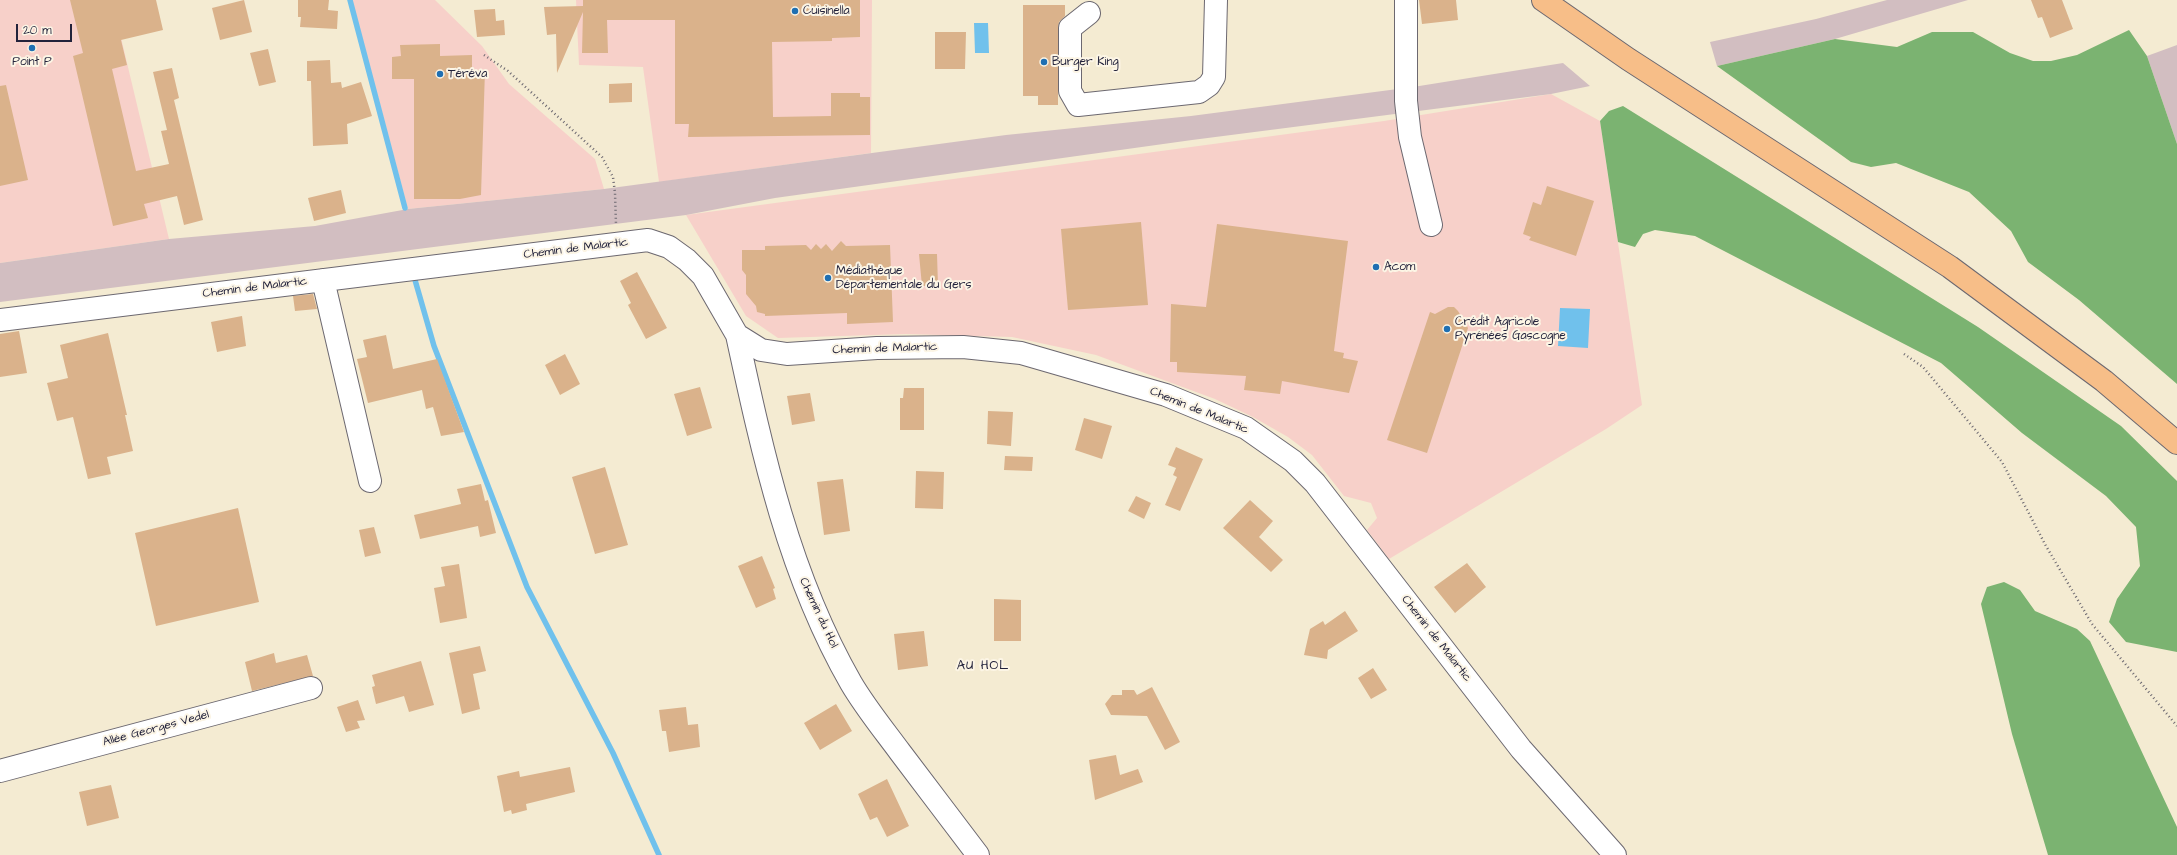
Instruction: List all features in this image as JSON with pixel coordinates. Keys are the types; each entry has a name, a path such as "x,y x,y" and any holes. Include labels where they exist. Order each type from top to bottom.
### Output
{"highway":[{"path":"1543,0 1635,64 1950,267 2104,382 2177,442"}],"street":[{"path":"1089,13 1070,28 1070,91 1072,98 1078,105 1199,92 1209,85 1214,77 1216,0"},
{"path":"1406,0 1406,101 1410,137 1431,225"},
{"name":"Chemin de Malartic","path":"0,320 648,240 669,247 688,260 702,276 737,335 761,350 787,354 877,348 962,347 1021,353 1166,395 1246,428 1293,461 1315,483 1521,749 1615,855"},
{"path":"323,280 370,481"},
{"name":"Chemin du Hol","path":"737,335 776,503 800,576 818,617 851,683 870,713 978,855"},
{"name":"Allée Georges Vedel","path":"0,771 311,688"}],"path":[{"path":"484,55 508,71 602,157 610,169 616,193 616,244"},
{"path":"1904,354 1923,367 2002,462 2046,546 2092,624 2177,726"}],"shaded area":[{"path":"0,0 112,0 169,239 0,263"},
{"path":"352,0 435,0 482,46 509,84 595,159 604,189 408,209"},
{"path":"576,0 872,0 871,153 659,182 643,67 579,65"},
{"path":"1887,0 1968,0 1835,39 1717,66 1710,42 1816,19"},
{"path":"2177,45 2177,144 2147,56"},
{"path":"1563,63 1590,86 1551,94 1192,140 775,198 686,215 0,302 0,263 169,239 315,226 408,209 604,189 1006,135 1191,116 1413,87"},
{"path":"1551,94 1600,121 1642,405 1606,429 1389,559 1367,530 1377,518 1371,503 1344,496 1312,455 1288,437 1253,417 1215,399 1096,355 1012,337 906,334 778,338 746,316 686,215 1384,121"}],"green space":[{"path":"2129,30 2147,56 2177,144 2177,384 2079,300 2028,262 2011,231 1969,192 1896,163 1871,167 1851,162 1717,66 1835,39 1897,47 1932,32 1973,32 2010,53 2033,61 2051,61 2077,55"},
{"path":"1623,106 1978,327 2121,426 2177,481 2177,652 2126,642 2109,622 2117,599 2140,566 2136,527 2106,496 2022,433 1941,363 1695,236 1655,230 1643,234 1635,247 1618,242 1600,121 1609,111"},
{"path":"2004,582 2020,590 2035,611 2077,629 2090,641 2177,827 2177,855 2048,855 2012,734 1981,604 1987,587"}],"water":[{"path":"974,23 988,23 989,53 975,53"},
{"path":"1560,308 1590,309 1588,348 1558,346"}],"building":[{"path":"70,0 156,0 163,30 121,40 127,65 112,69 136,171 169,164 161,131 167,130 153,72 172,68 179,98 174,100 203,220 184,225 177,196 144,204 148,218 113,226 73,56 83,53"},
{"path":"244,0 252,32 220,40 212,8"},
{"path":"298,0 329,0 328,10 338,11 337,29 300,27 301,17 298,17"},
{"path":"583,0 860,0 860,37 832,38 832,41 772,42 773,117 831,116 831,93 860,93 860,97 870,97 870,135 688,137 689,124 675,124 675,20 607,20 608,53 582,53 583,12 557,73 556,34 547,35 544,7 583,6"},
{"path":"1419,0 1456,0 1458,20 1422,24"},
{"path":"2031,0 2062,0 2073,29 2050,38 2042,17 2038,18"},
{"name":"Burger King","path":"1023,5 1065,5 1065,16 1059,22 1058,28 1058,105 1038,105 1038,96 1023,96"},
{"path":"495,9 496,21 504,20 505,35 477,37 474,10"},
{"path":"935,32 966,32 965,69 935,69"},
{"path":"440,44 440,56 472,55 472,70 485,70 481,195 460,199 414,199 414,79 392,79 392,57 401,56 400,45"},
{"path":"268,49 276,82 259,86 250,53"},
{"path":"330,60 331,83 341,82 342,88 361,82 372,116 347,124 348,144 313,146 311,81 307,81 307,61"},
{"path":"632,83 632,102 609,103 609,84"},
{"path":"6,85 28,180 0,186 0,86"},
{"path":"1547,186 1594,201 1576,256 1529,240 1531,237 1523,234 1533,202 1541,205"},
{"path":"341,190 346,213 314,221 308,198"},
{"path":"1141,222 1148,305 1068,310 1061,229"},
{"path":"1217,224 1348,241 1334,351 1344,353 1343,358 1358,361 1349,393 1282,381 1280,394 1244,390 1246,376 1177,372 1177,362 1170,362 1171,304 1206,307"},
{"path":"841,241 846,246 890,245 893,322 847,324 847,313 765,316 765,314 757,312 756,306 746,294 746,275 742,270 742,250 765,250 765,246 806,245 811,250 816,244 821,249 826,244 832,251"},
{"path":"919,254 937,254 938,286 922,286"},
{"path":"637,272 667,328 646,339 628,305 631,303 620,281"},
{"path":"313,294 317,309 295,311 293,296"},
{"path":"1448,307 1454,307 1458,311 1468,328 1427,453 1387,440 1430,312 1435,314"},
{"path":"242,316 246,346 217,352 211,322"},
{"path":"19,331 27,373 0,377 0,334"},
{"path":"108,333 127,415 125,415 133,451 107,457 111,474 88,479 73,417 57,421 47,383 68,378 60,345"},
{"path":"386,335 393,369 437,359 464,432 441,436 433,407 426,409 422,390 368,403 357,359 367,357 363,340"},
{"path":"565,354 580,384 560,395 545,365"},
{"path":"700,387 712,428 687,436 674,394"},
{"path":"904,388 924,388 924,430 900,430 900,398 903,398"},
{"path":"810,393 815,421 792,425 787,396"},
{"path":"988,411 1013,412 1011,446 987,444"},
{"path":"1084,418 1112,426 1102,459 1075,450"},
{"path":"1176,447 1203,459 1180,511 1165,505 1177,477 1173,475 1176,468 1168,465"},
{"path":"1005,456 1033,457 1032,471 1004,470"},
{"path":"605,467 628,545 595,554 572,477"},
{"path":"916,471 944,472 943,509 915,508"},
{"path":"843,479 850,531 824,535 817,482"},
{"path":"481,484 485,501 488,500 496,533 480,537 478,526 420,539 414,515 461,504 457,489"},
{"path":"1136,496 1151,503 1144,519 1128,511"},
{"path":"1250,500 1273,521 1259,537 1283,560 1271,572 1223,528"},
{"path":"238,508 259,602 156,626 135,533"},
{"path":"374,527 381,553 365,557 359,530"},
{"path":"762,556 775,588 773,589 776,599 756,608 738,566"},
{"path":"1467,563 1486,587 1455,613 1434,587"},
{"path":"459,564 467,618 440,623 434,588 445,586 441,567"},
{"path":"994,599 1021,600 1021,641 994,641"},
{"path":"1345,611 1358,631 1328,650 1327,659 1304,655 1310,629 1323,621 1325,625"},
{"path":"924,631 928,666 898,670 894,634"},
{"path":"480,646 486,671 473,674 480,709 462,714 449,653"},
{"path":"274,653 276,663 307,655 313,676 252,691 245,662"},
{"path":"421,661 434,705 409,712 404,696 376,704 372,687 375,686 372,675"},
{"path":"1373,668 1387,690 1371,699 1358,678"},
{"path":"1152,687 1180,742 1165,750 1147,716 1111,715 1105,704 1112,695 1122,695 1122,690 1134,690 1137,695"},
{"path":"358,700 365,720 357,721 360,728 346,732 337,707"},
{"path":"836,704 852,731 820,750 804,723"},
{"path":"686,707 688,725 698,724 700,747 669,752 666,731 662,731 659,710"},
{"path":"1116,755 1120,775 1138,769 1143,782 1095,800 1089,760"},
{"path":"570,767 575,792 526,804 527,810 512,814 511,810 504,812 497,776 519,771 520,777"},
{"path":"887,779 909,826 887,837 877,817 870,820 858,794"},
{"path":"111,785 119,818 87,826 79,792"}],"waterway":[{"path":"350,0 405,208"},
{"path":"415,280 434,346 527,587 613,753 659,855"}],"place":[{"name":"Cuisinella","path":"795,11"},
{"name":"Point P","path":"32,48"},
{"name":"Burger King","path":"1044,62"},
{"name":"Téréva","path":"440,74"},
{"name":"Acom","path":"1376,267"},
{"name":"Médiathèque Départementale du Gers","path":"828,278"},
{"name":"Crédit Agricole Pyrénées Gascogne","path":"1447,329"}],"district":[{"name":"AU HOL","path":"983,666"}]}
